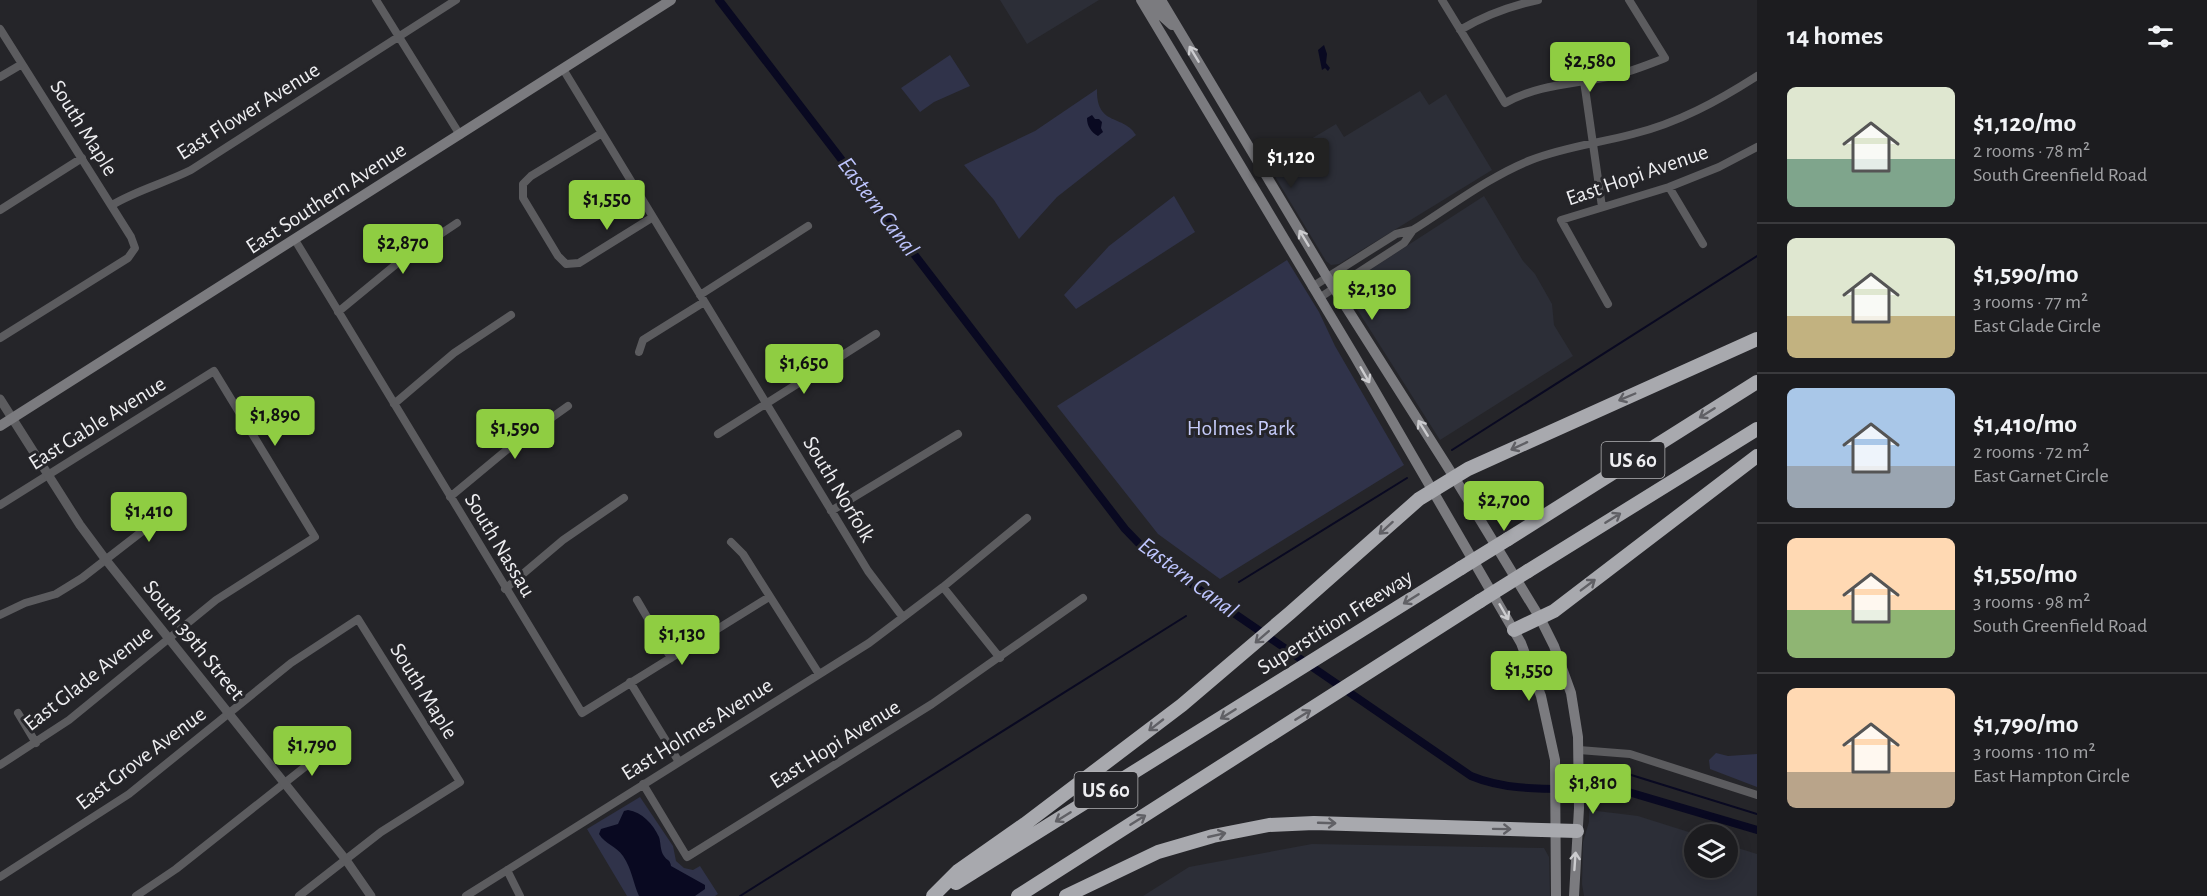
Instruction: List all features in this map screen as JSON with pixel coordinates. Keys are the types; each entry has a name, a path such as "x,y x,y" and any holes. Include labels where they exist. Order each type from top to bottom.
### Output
{"highway":[{"path":"934,896 958,871 1100,768 1234,662 1419,499 1454,477 1576,419 1757,339"},
{"name":"Superstition Freeway","path":"934,896 1757,382"},
{"name":"US 60","path":"1018,896 1326,701 1480,600 1757,429"},
{"path":"1514,630 1554,611 1757,456"},
{"path":"1066,896 1158,852 1213,836 1269,825 1314,823 1577,831"}],"main road":[{"name":"East Southern Avenue","path":"0,426 671,0"},
{"path":"1141,0 1514,630 1528,659 1542,696 1556,770 1556,896"},
{"path":"1152,0 1162,16 1180,30"},
{"path":"1161,0 1327,278 1454,477 1540,618 1557,652 1571,693 1579,750 1574,896"}],"street":[{"path":"375,0 460,135"},
{"name":"East Flower Avenue","path":"112,206 139,190 169,181 191,170 456,0"},
{"path":"1442,0 1505,103 1533,90 1631,71 1665,58 1629,0"},
{"path":"1460,30 1480,17 1514,5 1538,0"},
{"name":"South Maple","path":"0,29 112,206 135,248 128,258 0,338"},
{"path":"0,77 22,64"},
{"name":"South Norfolk","path":"563,69 868,571 902,616"},
{"path":"1312,287 1396,234 1413,230 1520,165 1554,152 1639,133 1686,116 1712,104 1757,76"},
{"path":"1584,81 1602,207"},
{"path":"602,133 531,176 523,184 523,198 558,256 566,264 579,263 653,218"},
{"name":"East Hopi Avenue","path":"1608,304 1561,220 1669,187 1719,167 1757,147"},
{"path":"0,210 82,158"},
{"path":"1669,187 1703,244"},
{"path":"338,312 400,261 457,223"},
{"path":"639,352 643,340 808,226"},
{"path":"1319,298 1404,243 1413,230"},
{"name":"South Nassau","path":"295,240 582,713 630,682"},
{"path":"394,404 454,353 511,315"},
{"path":"718,434 876,334"},
{"name":"East Gable Avenue","path":"0,505 214,371 315,537"},
{"name":"South 39th Street","path":"0,399 105,560 346,860 370,896"},
{"path":"450,497 510,448 568,406"},
{"path":"831,511 958,434"},
{"path":"505,589 563,540 624,498"},
{"path":"0,615 25,603 56,594 82,578 176,506"},
{"name":"East Holmes Avenue","path":"466,896 868,643 943,587 1027,518"},
{"name":"East Glade Avenue","path":"0,765 69,720 232,588 315,537"},
{"path":"731,542 743,554 819,674"},
{"path":"943,587 1000,658"},
{"path":"679,762 630,682 769,597"},
{"name":"East Hopi Avenue","path":"643,784 687,857 932,704 1083,598"},
{"path":"637,600 671,658"},
{"name":"South Maple","path":"346,860 395,822 460,782 358,619"},
{"name":"East Grove Avenue","path":"0,877 104,812 291,663 358,619"},
{"path":"18,713 36,742"},
{"path":"1579,750 1630,754 1757,795"},
{"path":"136,896 176,869 325,751"},
{"path":"299,896 346,860"},
{"path":"507,870 520,896"}],"shaded area":[{"path":"1000,0 1099,0 1027,44"},
{"path":"1324,45 1327,54 1326,63 1330,68 1328,71 1325,68 1322,70 1318,50"},
{"path":"1420,91 1429,105 1446,94 1492,170 1339,264 1331,265 1326,261 1268,165 1336,124 1344,137"},
{"path":"1092,115 1102,122 1103,132 1098,136 1091,131 1088,124 1087,118"},
{"path":"1484,196 1552,304 1554,325 1573,356 1440,440 1347,290 1351,282"},
{"path":"628,810 647,819 654,828 663,854 671,866 705,885 705,889 695,896 639,896 623,856 599,834 601,829 618,824 624,811"},
{"path":"1589,810 1638,816 1684,831 1684,878 1738,878 1738,848 1757,854 1757,896 1584,896 1583,842 1589,822"},
{"path":"1312,844 1544,848 1549,857 1550,896 1143,896 1189,867"}],"green space":[{"path":"950,55 970,86 934,102 920,112 901,88"},
{"path":"1097,89 1098,101 1106,115 1125,124 1136,135 1057,197 1019,239 994,200 964,165 1035,131"},
{"path":"1174,196 1195,232 1076,309 1064,295 1109,246"},
{"name":"Holmes Park","path":"1287,260 1319,312 1335,346 1404,465 1220,579 1158,534 1057,406"},
{"path":"1716,753 1728,756 1757,754 1757,787 1710,769 1709,760"},
{"path":"640,797 673,846 676,861 684,868 693,870 700,866 718,894 715,896 627,896 587,829"}],"waterway":[{"name":"Eastern Canal","path":"719,0 1125,529 1152,557 1471,776 1489,782 1527,788 1625,791 1757,830"},
{"path":"1452,450 1757,256"},
{"path":"1239,582 1407,478"},
{"path":"740,896 1186,616"},
{"path":"1628,774 1757,814"}]}
